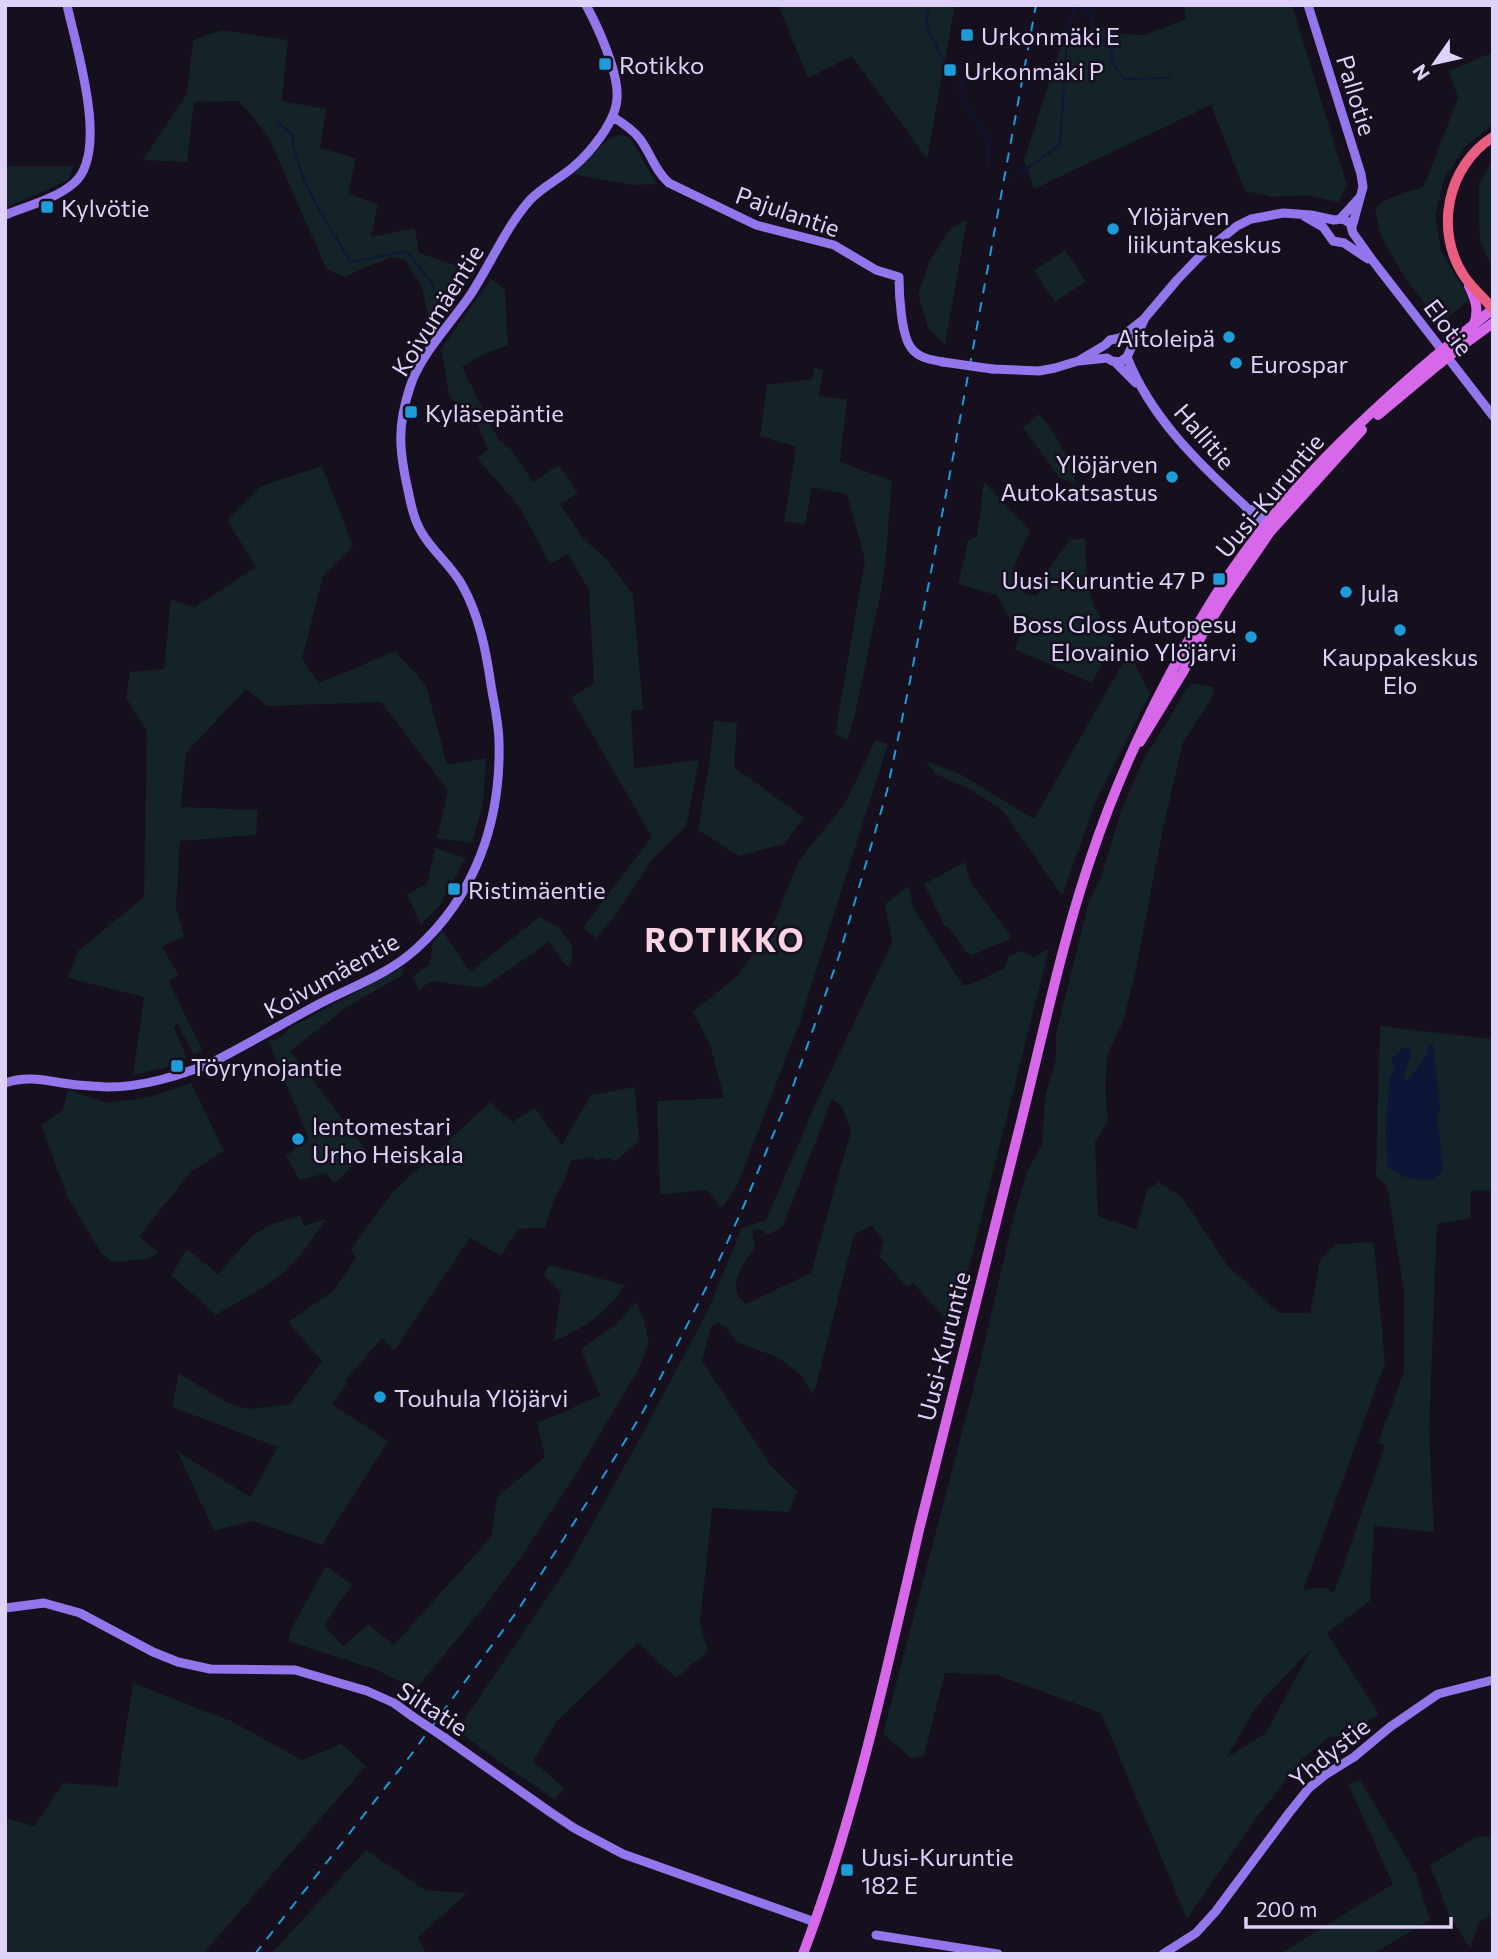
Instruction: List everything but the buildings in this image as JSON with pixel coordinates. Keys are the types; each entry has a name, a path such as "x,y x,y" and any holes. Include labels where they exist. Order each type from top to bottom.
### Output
{"highway":[{"path":"1493,137 1478,148 1458,176 1450,200 1448,222 1450,244 1457,264 1465,278 1493,309"}],"main road":[{"path":"1465,278 1477,305 1474,325"},
{"name":"Uusi-Kuruntie","path":"1460,342 1474,325 1493,309"},
{"name":"Uusi-Kuruntie","path":"803,1954 841,1843 869,1742 948,1407 1060,964 1089,862 1139,734 1216,593 1269,526 1348,435 1389,396 1460,342 1493,323"}],"street":[{"path":"5,215 67,189 81,177 88,159 92,132 67,5"},
{"path":"586,5 597,24 616,83 618,96 613,117"},
{"name":"Pallotie","path":"1308,5 1361,174 1363,187 1352,230"},
{"name":"Pajulantie","path":"613,117 641,140 659,172 669,183 756,225 834,245 876,270 899,277 906,339 918,355 943,362 992,369 1039,371 1077,361"},
{"name":"Koivumäentie","path":"5,1083 29,1078 88,1086 134,1086 181,1074 209,1063 403,959 434,931 461,894 481,857 488,834 497,790 499,732 489,668 473,606 455,572 430,544 415,521 401,462 400,425 408,390 419,366 480,279 516,218 536,194 587,154 613,117"},
{"path":"1328,232 1329,225 1360,197"},
{"path":"1120,338 1144,319 1223,235 1251,219 1283,213 1316,215 1347,220 1352,230 1350,238 1344,243 1333,241 1323,227 1303,215"},
{"name":"Elotie","path":"1352,230 1493,416"},
{"name":"Elotie","path":"1344,243 1373,261"},
{"path":"1077,361 1124,360 1144,319"},
{"path":"1077,361 1113,338 1127,342 1128,353"},
{"path":"1105,345 1105,352 1111,360"},
{"name":"Hallitie","path":"1128,353 1140,386 1164,422 1218,483 1246,507 1258,511 1269,526"},
{"name":"Hallitie","path":"1111,360 1140,386"},
{"name":"Siltatie","path":"5,1608 44,1603 80,1613 153,1652 210,1670 295,1670 367,1691 394,1703 566,1823 623,1854 815,1922"},
{"name":"Yhdystie","path":"1163,1954 1196,1933 1216,1911 1309,1788 1438,1694 1493,1680"},
{"path":"876,1936 998,1954"}],"shaded area":[{"path":"778,5 955,5 927,159 852,56 808,78"},
{"path":"1184,5 1292,5 1347,185 1338,202 1307,195 1273,197 1245,191 1211,105 1034,189 1024,160 1061,46 1097,25 1123,34 1144,35 1186,19"},
{"path":"221,30 288,40 282,101 326,109 320,148 356,158 348,194 378,204 371,237 415,228 419,253 476,272 430,322 422,288 405,260 391,257 344,277 326,268 268,136 239,101 194,102 187,162 143,160 187,94 193,40"},
{"path":"1493,54 1493,124 1465,147 1445,177 1435,215 1441,251 1470,299 1440,324 1405,278 1381,236 1375,209 1382,201 1424,186 1458,98 1449,71"},
{"path":"619,135 632,141 657,184 632,185 573,174 601,146"},
{"path":"1493,162 1493,264 1490,264 1480,241 1479,184"},
{"path":"5,166 73,166 69,180 5,208"},
{"path":"967,220 945,345 928,328 918,294 930,260 951,228"},
{"path":"1065,250 1086,281 1055,302 1034,271"},
{"path":"491,279 505,290 508,346 485,353 462,367 498,439 510,448 533,482 559,465 578,493 560,504 583,538 607,560 633,594 643,710 631,710 634,768 699,760 686,827 653,859 596,938 583,928 652,837 571,698 594,683 589,590 568,554 550,564 520,508 477,458 488,450 474,414 450,398 441,349"},
{"path":"814,368 823,370 819,396 847,399 840,462 892,481 884,577 848,740 835,734 865,560 847,494 812,487 805,525 784,521 796,447 760,436 767,385 812,379"},
{"path":"1039,414 1062,447 1077,485 1060,478 1023,428"},
{"path":"322,466 353,546 323,576 302,659 319,683 395,651 426,685 447,765 486,758 483,804 472,843 437,838 448,790 381,702 267,706 246,689 186,753 181,807 258,810 256,835 180,841 176,907 184,936 162,947 179,975 169,981 202,1050 194,1055 177,1023 174,1028 187,1058 167,1067 133,1075 144,997 68,978 78,951 144,897 147,731 126,698 130,672 164,669 171,600 195,607 256,567 227,520 261,486"},
{"path":"984,482 1030,530 1012,571 1024,593 1037,596 1045,583 1046,572 1070,540 1085,538 1087,583 1094,606 1114,641 1092,683 1015,649 1024,626 1010,619 997,595 958,584 968,541 977,536"},
{"path":"1129,652 1150,694 1096,801 1062,896 1002,810 968,788 935,774 926,761 962,775 1034,819"},
{"path":"1193,683 1214,687 1212,698 1183,742 1163,828 1136,970 1123,1022 1108,1053 1105,1086 1108,1121 1095,1142 1098,1216 1136,1229 1147,1191 1158,1182 1181,1196 1227,1265 1279,1313 1310,1313 1320,1260 1337,1244 1374,1242 1385,1363 1303,1591 1323,1588 1334,1593 1385,1445 1378,1443 1404,1371 1404,1290 1387,1186 1376,1176 1380,1026 1493,1039 1493,1191 1471,1190 1470,1218 1437,1224 1429,1430 1434,1532 1374,1526 1370,1601 1327,1633 1379,1714 1345,1736 1329,1737 1301,1760 1254,1821 1187,1919 1101,1713 997,1675 945,1673 924,1755 911,1758 883,1734 979,1367 1014,1215 1028,1169 1042,1145 1045,1097 1056,1059 1056,1034 1089,901 1101,877 1122,808 1144,758 1185,690","holes":["1411,1056 1404,1078 1407,1081 1426,1057 1440,1108 1436,1120 1439,1130 1388,1168 1386,1126 1390,1076 1394,1071 1391,1060","1311,1649 1266,1733 1227,1757 1256,1707"]},
{"path":"714,721 737,723 734,767 804,818 784,844 739,856 698,830"},
{"path":"875,741 888,744 799,1024 738,1184 722,1208 706,1190 660,1195 657,1101 724,1098 710,1045 693,1012 737,976 771,929 798,862 845,803"},
{"path":"435,848 466,858 440,905 421,925 407,894 427,884"},
{"path":"965,862 970,881 1012,938 973,955 965,951 951,930 944,925 924,884"},
{"path":"909,886 913,908 963,985 969,985 1005,968 1009,956 1022,951 1034,957 1049,949 953,1331 950,1324 913,1283 907,1287 879,1256 884,1241 872,1225 854,1235 815,1390 812,1393 800,1374 777,1357 737,1342 719,1323 711,1327 702,1361 772,1467 797,1491 789,1512 712,1508 700,1624 708,1651 676,1678 638,1643 557,1721 533,1761 565,1789 554,1799 457,1730 570,1564 707,1312 742,1228 766,1220 817,1100 892,943 885,904","holes":["832,1099 841,1105 851,1131 811,1273 746,1304 738,1295 736,1282 740,1269 755,1248 752,1231 760,1229 768,1235 783,1226"]},
{"path":"539,917 558,927 572,945 572,961 567,967 549,942 482,988 431,981 419,990 413,976 430,964 433,942 442,930 470,972"},
{"path":"403,967 401,976 350,1005 290,1051 367,1151 334,1184 326,1173 300,1180 286,1156 308,1137 268,1040 277,1039 289,1028"},
{"path":"191,1083 224,1151 191,1172 139,1236 159,1253 145,1259 113,1262 102,1254 68,1198 41,1125 63,1110 68,1090 107,1103 149,1097"},
{"path":"635,1087 639,1141 616,1161 607,1158 596,1160 594,1157 571,1160 545,1228 518,1229 501,1256 470,1238 394,1351 382,1338 345,1381 347,1383 332,1404 388,1441 322,1545 253,1521 214,1531 177,1451 250,1497 278,1447 172,1407 179,1373 226,1402 247,1409 290,1404 322,1361 288,1322 333,1291 356,1258 351,1249 393,1192 490,1102 512,1122 535,1108 562,1145 591,1095"},
{"path":"300,1216 304,1226 326,1219 302,1253 281,1275 216,1315 171,1275 187,1249 218,1274 253,1235 272,1224"},
{"path":"549,1265 625,1285 594,1319 554,1341 561,1292 544,1275"},
{"path":"636,1302 649,1343 638,1370 576,1474 524,1553 487,1603 415,1690 380,1671 288,1641 291,1629 326,1566 352,1585 324,1625 343,1646 368,1624 394,1645 491,1537 497,1497 545,1457 537,1423 600,1396 581,1349 615,1325"},
{"path":"133,1683 231,1721 302,1760 341,1744 366,1766 203,1954 5,1954 5,1818 34,1826 63,1783 117,1787"},
{"path":"1360,1780 1415,1872 1430,1920 1373,1954 1280,1954 1393,1884 1348,1784"},
{"path":"1493,1835 1493,1914 1480,1921 1470,1948 1449,1915 1430,1865 1474,1838"},
{"path":"366,1850 425,1890 467,1893 418,1937 426,1954 271,1954"}],"water":[{"path":"1433,1044 1440,1108 1436,1120 1443,1172 1430,1181 1404,1177 1388,1168 1386,1126 1390,1076 1394,1071 1391,1059 1403,1048 1410,1048 1410,1059 1404,1078 1407,1081 1426,1057 1428,1047"}],"waterway":[{"path":"928,5 927,28 945,63 966,73 959,89 989,144 988,165"},
{"path":"1012,179 1060,145 1067,38 1075,6 1093,11 1091,38 1112,44 1111,61 1124,79 1170,78"},
{"path":"278,122 292,135 307,185 351,262 406,251 431,282 440,307"}],"railway":[{"path":"255,1954 410,1756 518,1610 593,1493 644,1410 712,1276 792,1089 839,956 887,791 951,468 1036,5"}],"place":[{"name":"Urkonmäki E","path":"967,35"},
{"name":"Rotikko","path":"605,64"},
{"name":"Urkonmäki P","path":"950,70"},
{"name":"Kylvötie","path":"47,207"},
{"name":"Ylöjärven liikuntakeskus","path":"1113,229"},
{"name":"Aitoleipä","path":"1229,337"},
{"name":"Eurospar","path":"1236,363"},
{"name":"Kyläsepäntie","path":"411,412"},
{"name":"Ylöjärven Autokatsastus","path":"1172,477"},
{"name":"Uusi-Kuruntie 47 P","path":"1219,579"},
{"name":"Jula","path":"1346,592"},
{"name":"Kauppakeskus Elo","path":"1400,630"},
{"name":"Boss Gloss Autopesu Elovainio Ylöjärvi","path":"1251,637"},
{"name":"Ristimäentie","path":"454,889"},
{"name":"Töyrynojantie","path":"177,1066"},
{"name":"lentomestari Urho Heiskala","path":"298,1139"},
{"name":"Touhula Ylöjärvi","path":"380,1397"},
{"name":"Uusi-Kuruntie 182 E","path":"847,1870"}],"district":[{"name":"ROTIKKO","path":"725,939"}]}
